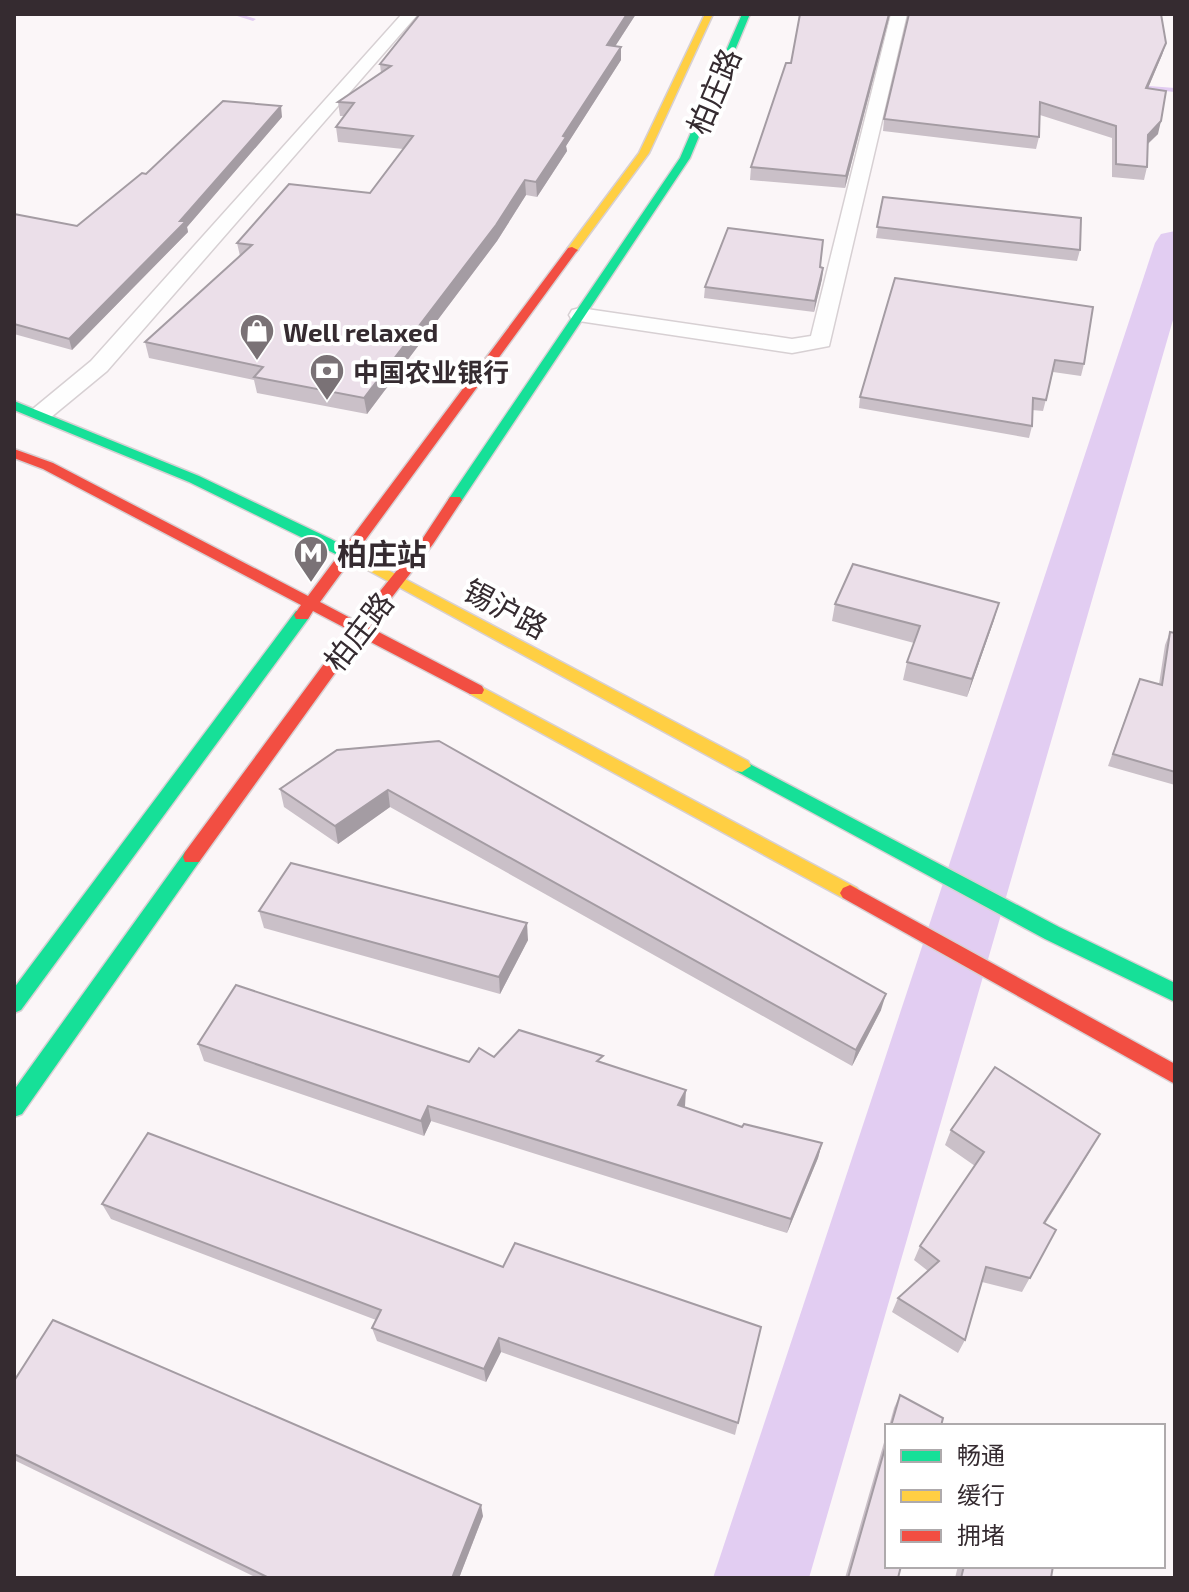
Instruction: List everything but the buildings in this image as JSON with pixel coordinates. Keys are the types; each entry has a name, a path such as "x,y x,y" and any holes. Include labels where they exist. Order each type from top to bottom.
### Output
{"street":[{"path":"42,413 99,366 410,14"},
{"name":"柏庄路","path":"14,1004 644,153 709,14"},
{"name":"柏庄路","path":"14,1107 358,629 428,541 580,315 685,158 746,14"},
{"path":"580,315 792,346 821,341 899,14"},
{"name":"锡沪路","path":"14,405 42,413 297,526 1052,933 1175,993"},
{"path":"14,453 48,466 311,603 892,915 1175,1075"}],"waterway":[{"path":"234,14 253,19"},
{"path":"1136,87 1175,90"},
{"path":"761,1578 1175,243"}],"traffic: fast":[{"path":"455,500 685,158 746,14"},
{"path":"14,405 194,479 369,565"},
{"path":"14,1004 302,615"},
{"path":"742,766 1052,933 1175,993"},
{"path":"14,1107 192,857"}],"traffic: slow":[{"path":"572,250 644,153 709,14"},
{"path":"369,565 742,766"},
{"path":"476,690 850,893"}],"traffic: jam":[{"path":"302,615 572,250"},
{"path":"14,453 48,466 476,690"},
{"path":"192,857 327,669 428,541 455,500"},
{"path":"850,893 1175,1075"}],"place":[{"name":"Well relaxed","path":"257,362"},
{"name":"中国农业银行","path":"327,402"},
{"name":"柏庄站","path":"311,584"}]}
